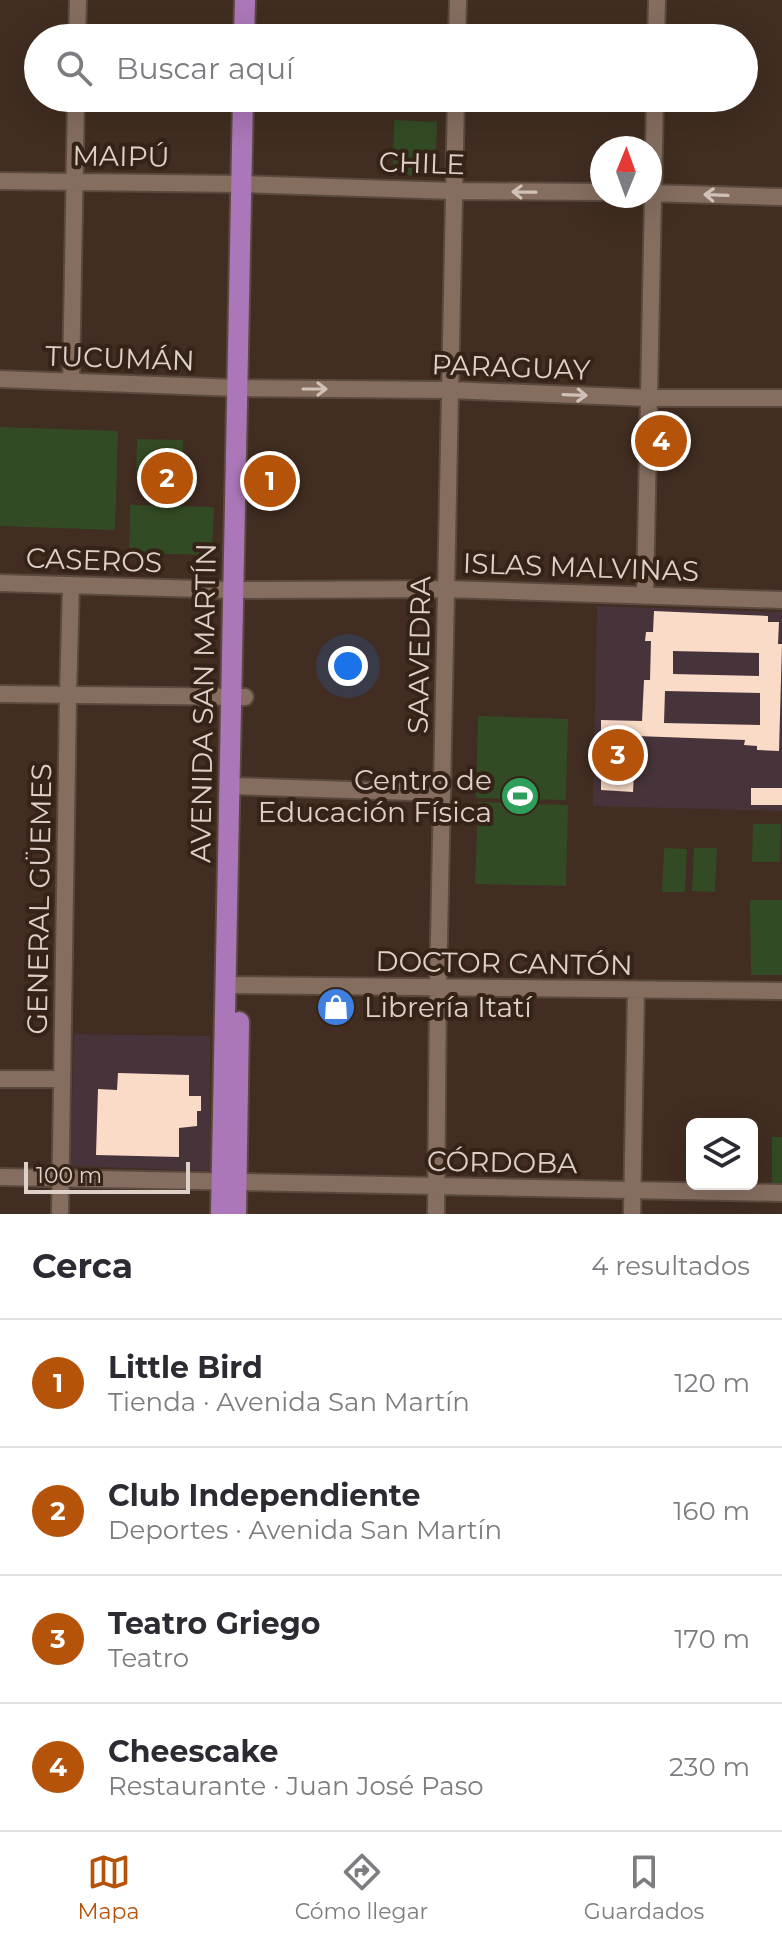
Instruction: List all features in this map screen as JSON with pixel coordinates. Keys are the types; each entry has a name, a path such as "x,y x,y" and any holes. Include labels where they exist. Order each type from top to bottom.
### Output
{"main road":[{"path":"244,24 245,0"},
{"path":"258,0 258,24"},
{"name":"AVENIDA SAN MARTÍN","path":"221,1214 229,1183 248,184 244,112"},
{"name":"AVENIDA SAN MARTÍN","path":"248,184 256,112"},
{"name":"AVENIDA SAN MARTÍN","path":"229,1183 236,1214"}],"street":[{"path":"77,24 78,0"},
{"path":"457,24 458,0"},
{"path":"656,24 657,0"},
{"path":"71,382 76,112"},
{"name":"SAAVEDRA","path":"436,1214 456,112"},
{"path":"654,136 655,112"},
{"name":"MAIPÚ","path":"0,181 248,184"},
{"name":"CHILE","path":"248,184 590,192"},
{"path":"662,193 782,197"},
{"path":"645,595 652,208"},
{"name":"TUCUMÁN","path":"0,379 244,388"},
{"name":"PARAGUAY","path":"244,388 450,390 649,398 782,398"},
{"name":"CASEROS","path":"0,583 240,590"},
{"name":"GENERAL GÜEMES","path":"60,1214 71,585"},
{"name":"ISLAS MALVINAS","path":"240,590 446,589 782,600"},
{"path":"0,694 238,697"},
{"path":"237,786 442,793"},
{"name":"DOCTOR CANTÓN","path":"233,986 782,991"},
{"path":"632,1214 636,990"},
{"path":"0,1079 62,1079"},
{"name":"CÓRDOBA","path":"0,1177 782,1193"}],"shaded area":[{"path":"597,606 782,612 782,811 593,806"},
{"path":"74,1034 210,1036 210,1171 70,1166"}],"green space":[{"path":"394,120 437,122 435,177 393,174"},
{"path":"0,427 118,431 115,530 0,526"},
{"path":"137,439 183,440 182,479 136,478"},
{"path":"130,505 214,507 212,555 129,553"},
{"path":"478,716 568,719 566,800 476,798"},
{"path":"478,802 568,805 566,886 475,884"},
{"path":"753,824 781,824 780,862 752,862"},
{"path":"664,848 687,849 685,892 662,892"},
{"path":"694,848 717,848 715,892 692,891"},
{"path":"750,900 782,900 782,975 751,975"},
{"path":"772,1137 782,1137 782,1187 772,1187"}],"building":[{"path":"654,611 768,616 768,622 779,622 778,644 782,644 779,751 757,750 757,746 744,745 745,740 636,736 633,792 601,790 601,720 642,721 644,680 650,680 651,641 645,641 646,632 653,632","holes":["673,651 759,653 759,676 673,674","665,691 760,693 760,725 664,723"]},
{"path":"751,788 782,788 782,805 751,805"},
{"path":"118,1073 189,1075 189,1096 201,1096 201,1111 197,1111 197,1126 179,1128 179,1157 96,1155 98,1089 117,1090"}],"place":[{"name":"Cheescake","path":"661,441"},
{"name":"Club Independiente","path":"167,478"},
{"name":"Little Bird","path":"270,481"},
{"name":"Teatro Griego","path":"618,755"},
{"name":"Centro de Educación Física","path":"520,796"},
{"name":"Librería Itatí","path":"336,1007"}]}
